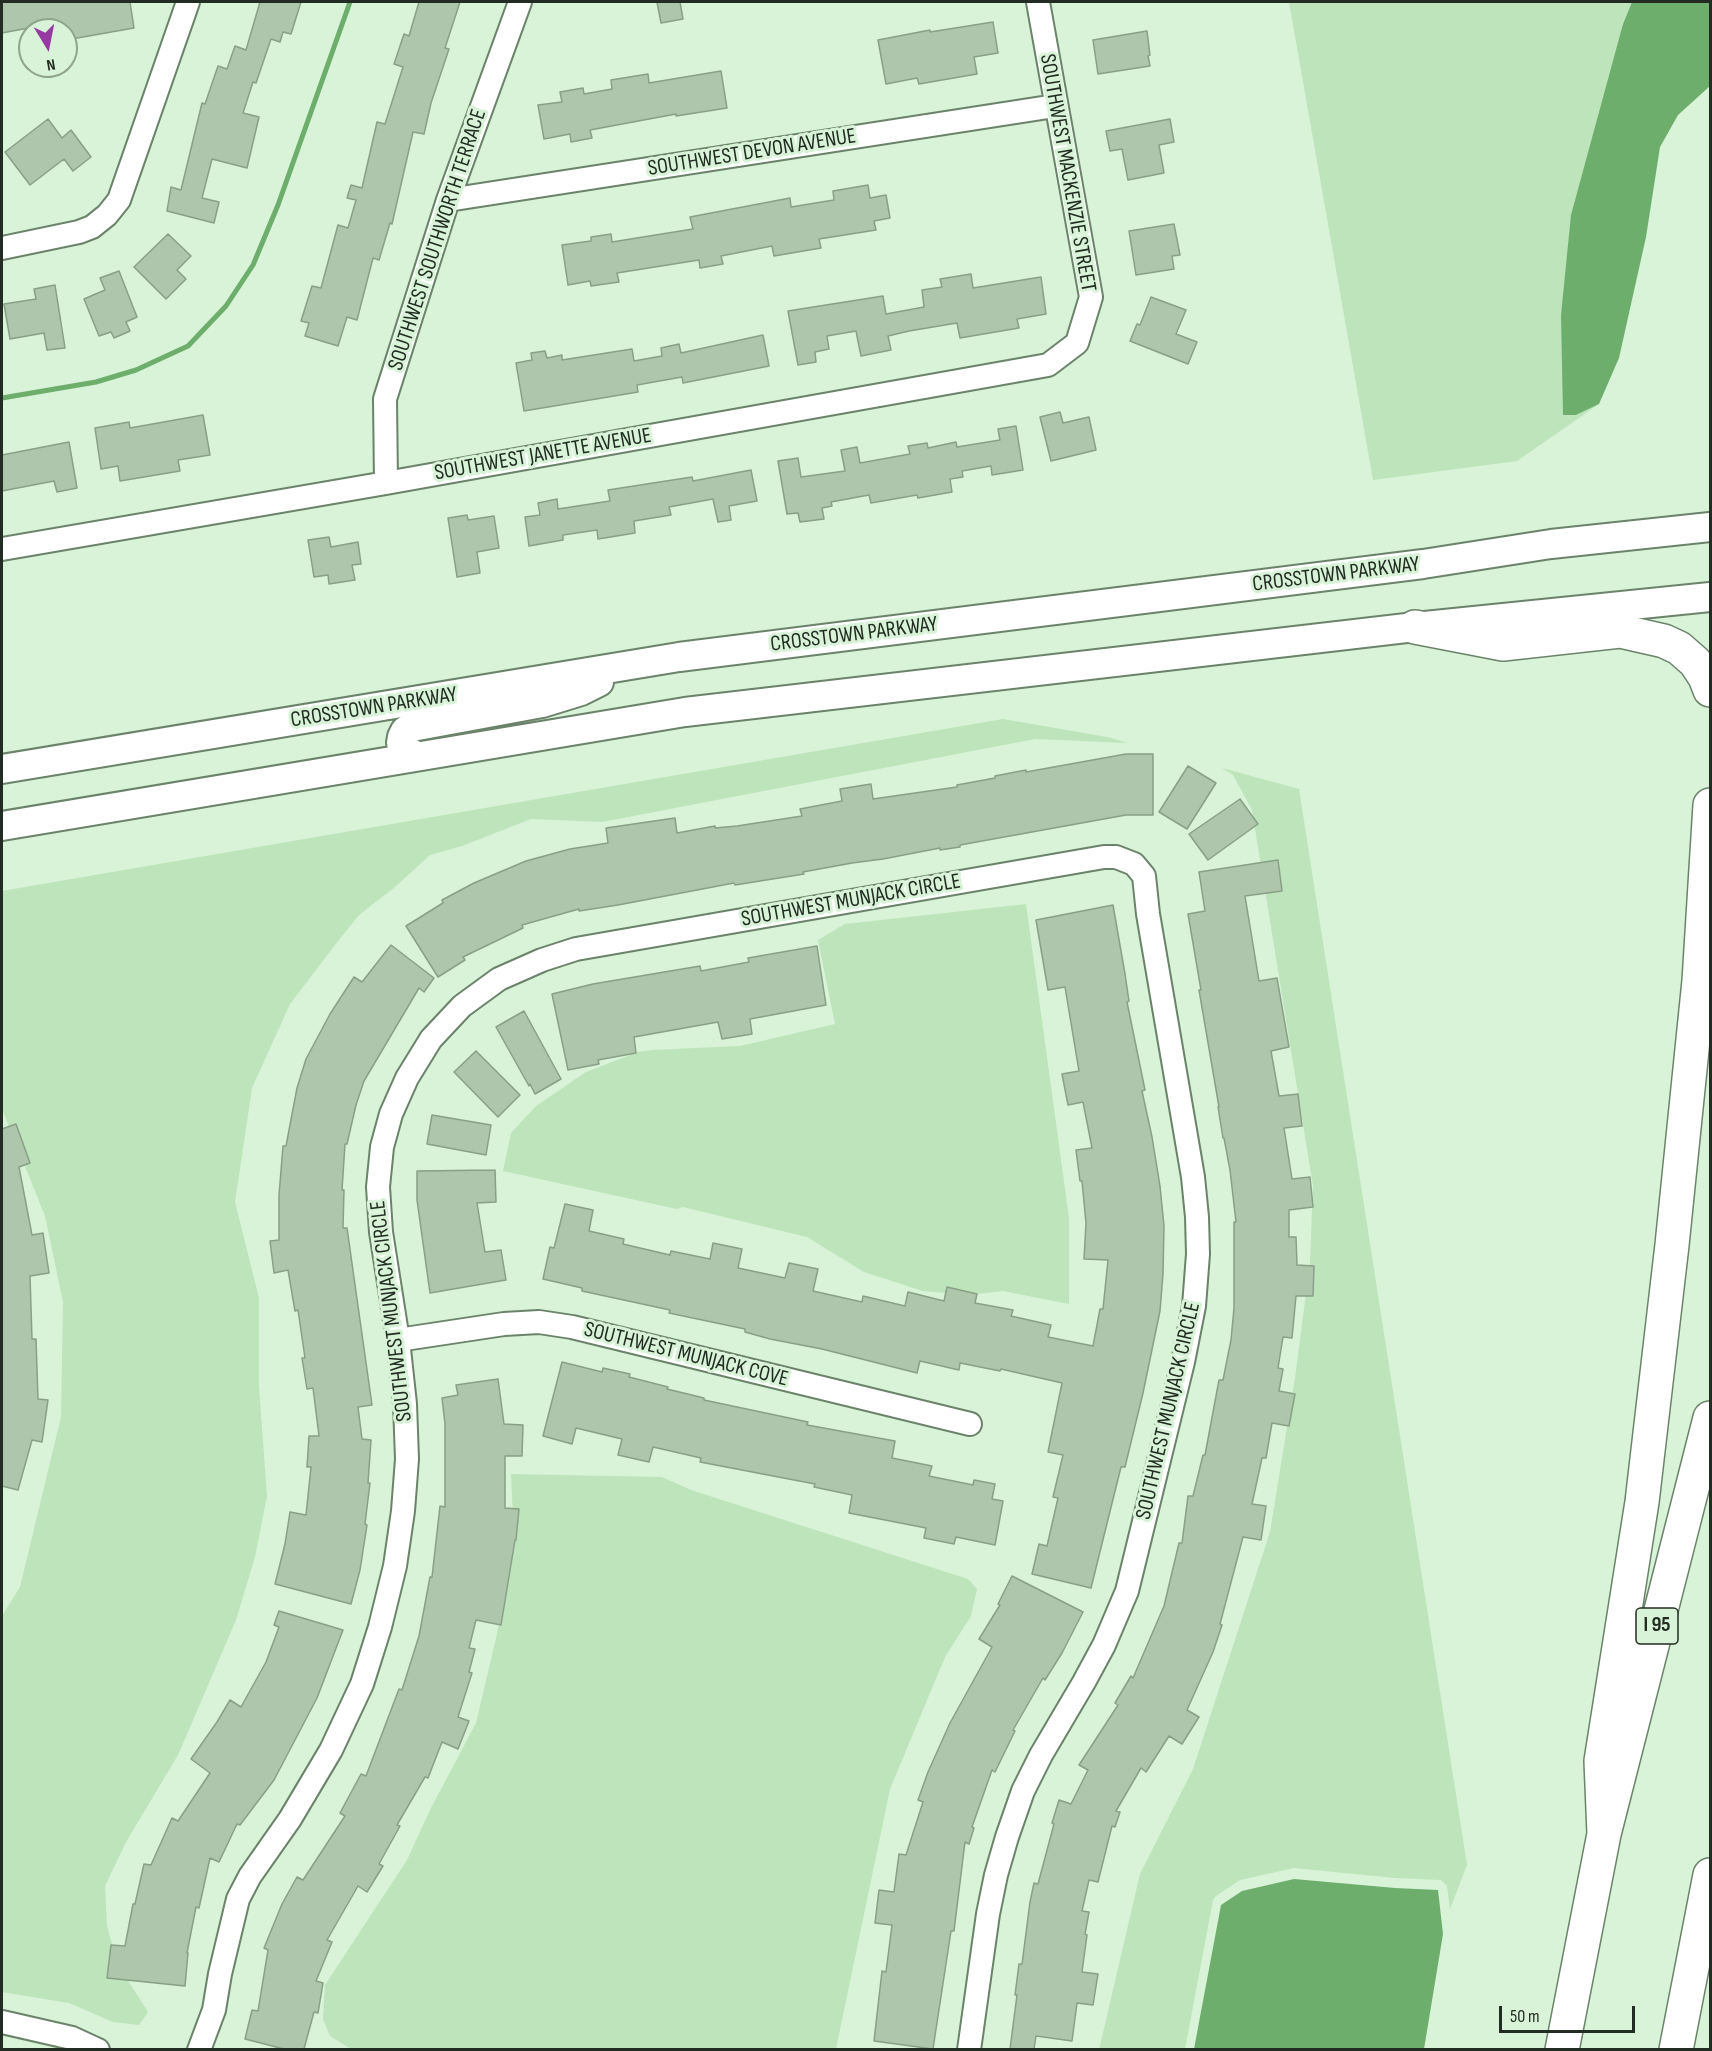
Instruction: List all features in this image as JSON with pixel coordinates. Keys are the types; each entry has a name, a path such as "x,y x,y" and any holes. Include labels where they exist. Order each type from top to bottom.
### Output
{"highway":[{"path":"1415,627 1503,644 1620,631 1664,641 1679,648 1695,662 1710,690"},
{"path":"1604,1834 1601,1761 1642,1503 1672,1245 1699,981 1710,805"},
{"name":"I 95","path":"1562,2049 1604,1834 1710,1418"},
{"path":"1676,2049 1710,1875"}],"main road":[{"name":"CROSSTOWN PARKWAY","path":"2,770 727,651 1423,564 1551,544 1710,526"},
{"path":"2,826 685,712 1415,627 1710,597"},
{"path":"417,756 405,750 401,743 405,731 412,728 542,703 581,691 633,665"}],"street":[{"path":"2,248 80,232 106,215 119,200 188,2"},
{"name":"SOUTHWEST SOUTHWORTH TERRACE","path":"386,483 386,399 448,200 520,2"},
{"name":"SOUTHWEST MACKENZIE STREET","path":"1038,2 1091,297 1077,343"},
{"name":"SOUTHWEST DEVON AVENUE","path":"448,200 1055,106"},
{"name":"SOUTHWEST JANETTE AVENUE","path":"2,549 1048,365 1077,343"},
{"name":"SOUTHWEST MUNJACK CIRCLE","path":"199,2049 214,2010 237,1899 250,1876 290,1819 331,1750 362,1684 380,1627 395,1566 406,1470 405,1404 398,1340 381,1232 378,1187 382,1147 391,1114 407,1078 431,1039 462,1006 499,979 542,960 576,949 1104,857 1116,857 1140,868 1144,876 1148,915 1193,1177 1198,1254 1194,1306 1184,1362 1127,1591 1104,1645 1036,1764 1023,1791 1007,1837 988,1914 969,2049"},
{"name":"SOUTHWEST MUNJACK COVE","path":"398,1340 504,1324 539,1322 970,1424"},
{"path":"2,2022 72,2038 98,2049"}],"shaded area":[{"path":"1289,2 1632,2 1623,24 1576,415 1599,404 1517,461 1373,480"},
{"path":"1632,2 1710,2 1710,86 1678,115 1660,147 1646,237 1619,358 1599,404 1576,415 1563,415 1561,315 1571,215 1623,24"},
{"path":"1003,719 1107,737 1128,743 1035,739 602,822 531,819 462,846 430,855 395,887 359,915 335,945 290,1004 252,1088 235,1202 259,1298 259,1387 267,1496 255,1557 236,1620 178,1755 126,1842 105,1886 107,1926 118,1965 148,2012 139,2025 113,2022 69,2003 2,1992 2,1616 20,1587 61,1417 63,1302 45,1216 2,1109 2,891"},
{"path":"1222,768 1299,789 1467,1865 1450,1909 1447,1886 1441,1880 1294,1868 1240,1880 1213,1900 1185,2049 1099,2050 1140,1874 1193,1769 1270,1532 1295,1378 1310,1263 1313,1186 1252,810 1233,775"},
{"path":"1026,904 1069,1218 1069,1304 1003,1291 968,1295 923,1291 864,1272 807,1237 683,1207 677,1209 503,1171 511,1133 536,1106 586,1072 638,1052 740,1046 835,1024 818,940 845,924"},
{"path":"511,1474 662,1477 691,1490 968,1579 977,1589 971,1616 945,1657 890,1789 836,2049 351,2049 330,2036 323,2019 325,1985 407,1860 431,1808 476,1723 497,1634 514,1539"},
{"path":"1294,1879 1438,1890 1443,1934 1424,2049 1194,2049 1221,1905 1242,1891"}],"building":[{"path":"2,2 130,2 134,28 78,38 78,18 18,18 18,30 2,33"},
{"path":"260,2 301,2 291,34 283,32 280,42 271,39 256,83 253,82 243,113 259,117 247,168 212,159 202,198 219,202 214,223 167,211 171,187 181,190 202,103 205,104 218,66 227,69 235,46 246,50"},
{"path":"419,2 460,2 445,48 449,49 431,103 424,134 413,132 392,224 390,223 379,260 373,258 357,320 347,317 338,346 305,336 309,323 301,321 312,286 321,288 338,225 348,228 356,200 347,198 351,185 362,188 377,122 385,124 403,67 394,64 404,34 409,36"},
{"path":"657,2 680,2 683,19 661,23"},
{"path":"993,22 998,53 974,57 977,74 919,84 917,78 886,84 878,40 930,30 930,32"},
{"path":"1147,31 1150,66 1098,74 1093,40"},
{"path":"721,71 727,108 676,116 676,114 590,130 592,138 571,142 570,134 544,139 538,105 562,102 560,92 583,88 584,94 612,89 611,80 648,74 649,83"},
{"path":"48,119 62,138 71,130 91,157 73,171 64,159 30,185 5,152"},
{"path":"1170,119 1174,142 1159,145 1164,173 1128,180 1122,149 1110,151 1106,131"},
{"path":"868,185 870,198 886,195 890,218 874,221 876,230 819,239 821,248 774,256 772,246 721,256 723,264 700,268 699,260 617,273 619,282 591,286 590,281 568,285 562,245 591,241 591,237 611,234 612,242 693,229 690,217 790,198 791,207 834,200 833,191"},
{"path":"1174,224 1180,255 1172,256 1174,269 1136,275 1129,231"},
{"path":"168,234 191,256 177,270 186,279 166,299 134,267"},
{"path":"119,271 137,317 126,322 130,331 114,338 111,332 99,336 84,299 105,290 100,278"},
{"path":"971,274 973,288 1041,277 1046,314 1017,319 1019,328 960,338 957,323 909,331 888,336 891,350 861,356 856,331 827,336 829,349 815,352 816,362 798,365 788,311 883,296 886,314 924,307 922,290 942,287 940,279"},
{"path":"55,285 65,348 47,350 44,333 10,339 4,304 36,299 34,289"},
{"path":"1151,297 1186,310 1176,334 1197,342 1188,364 1130,341 1137,324 1140,325"},
{"path":"763,335 769,366 683,383 682,377 637,385 638,392 524,411 516,363 532,360 531,353 545,351 547,358 562,355 562,360 632,349 634,361 662,356 661,348 679,344 681,353"},
{"path":"1060,412 1063,423 1089,417 1096,450 1051,461 1040,417"},
{"path":"203,415 210,455 178,460 180,471 120,481 118,466 101,469 95,428 129,422 130,428"},
{"path":"1016,426 1023,470 992,475 991,466 962,471 963,477 950,479 952,492 918,498 917,495 871,503 869,495 831,502 832,506 822,508 824,519 800,522 798,513 787,514 778,461 798,458 801,477 845,471 841,450 857,447 860,463 910,454 908,446 927,443 928,448 956,442 957,447 1000,440 998,429"},
{"path":"69,442 77,488 57,492 54,481 2,491 2,455"},
{"path":"751,470 757,501 729,506 731,520 718,522 713,499 669,507 671,515 634,521 635,533 598,539 597,530 563,535 563,540 529,546 525,517 540,515 538,503 557,499 558,509 610,501 608,490 692,477 693,481"},
{"path":"467,515 468,520 494,516 499,548 477,552 480,573 457,577 448,518"},
{"path":"329,537 331,547 358,542 361,564 352,565 355,580 329,584 328,575 314,577 308,540"},
{"path":"1126,754 1153,754 1153,815 1126,815 960,845 960,847 940,850 940,848 803,872 804,874 735,885 734,883 618,905 579,911 579,909 522,925 523,928 463,957 465,960 438,977 406,926 443,903 442,900 474,883 526,861 570,849 608,843 606,828 675,818 677,833 715,826 715,828 737,826 802,816 800,809 842,801 840,789 871,784 873,799 957,787 957,785 995,778 995,776"},
{"path":"1188,766 1216,783 1187,829 1159,812"},
{"path":"1240,799 1258,824 1208,860 1189,834"},
{"path":"1278,860 1282,891 1245,896 1259,981 1277,978 1289,1047 1271,1051 1279,1096 1298,1094 1302,1126 1284,1128 1292,1179 1310,1177 1313,1207 1289,1210 1289,1237 1296,1237 1297,1265 1314,1266 1313,1296 1296,1296 1292,1338 1283,1337 1278,1368 1283,1369 1279,1391 1295,1394 1289,1426 1272,1423 1266,1458 1262,1458 1252,1504 1266,1506 1261,1540 1243,1537 1220,1624 1222,1625 1213,1652 1187,1710 1199,1717 1182,1744 1169,1736 1146,1772 1141,1768 1116,1811 1120,1812 1115,1827 1112,1826 1098,1882 1089,1880 1082,1911 1089,1912 1082,1972 1098,1974 1093,2005 1077,2003 1072,2041 1036,2036 1034,2049 1010,2049 1019,1964 1022,1964 1030,1902 1034,1883 1038,1884 1059,1800 1071,1804 1088,1770 1079,1765 1118,1705 1115,1703 1131,1676 1133,1678 1164,1606 1179,1543 1182,1543 1188,1496 1193,1496 1203,1455 1205,1455 1219,1380 1223,1380 1231,1340 1234,1308 1234,1222 1236,1222 1230,1170 1188,914 1205,911 1199,872"},
{"path":"1113,905 1129,1001 1127,1002 1145,1090 1142,1091 1160,1186 1164,1226 1163,1274 1160,1311 1143,1393 1125,1467 1121,1467 1091,1588 1032,1574 1039,1544 1047,1546 1058,1498 1053,1497 1063,1455 1048,1452 1062,1383 1001,1369 1000,1371 960,1363 959,1370 920,1361 917,1373 822,1349 770,1339 745,1332 745,1329 669,1313 670,1310 582,1291 582,1288 543,1279 550,1247 554,1248 565,1204 593,1210 589,1231 624,1239 623,1244 670,1255 671,1251 710,1259 713,1243 742,1249 738,1268 785,1278 789,1263 818,1269 813,1291 862,1302 863,1296 905,1306 908,1292 944,1301 947,1287 977,1294 975,1303 1013,1310 1011,1316 1051,1325 1048,1337 1093,1346 1100,1309 1103,1309 1108,1260 1084,1259 1086,1223 1076,1150 1092,1148 1083,1102 1068,1105 1062,1074 1079,1071 1065,987 1048,990 1036,920"},
{"path":"391,945 434,978 424,992 419,988 364,1081 347,1144 345,1144 342,1190 344,1190 343,1228 347,1228 372,1405 358,1407 362,1439 371,1440 368,1483 370,1483 365,1524 367,1525 360,1570 351,1604 275,1584 290,1512 306,1515 311,1467 307,1467 309,1436 319,1436 313,1388 307,1389 298,1310 295,1311 288,1270 274,1273 270,1241 279,1240 279,1195 283,1146 286,1146 297,1088 306,1059 330,1014 354,977 362,982"},
{"path":"817,946 826,1005 750,1019 752,1034 722,1039 718,1022 634,1037 636,1053 598,1060 599,1064 568,1070 552,994 593,984 700,966 701,971 749,962 748,958"},
{"path":"524,1011 561,1079 535,1094 496,1027"},
{"path":"476,1051 520,1095 498,1117 454,1072"},
{"path":"432,1115 491,1125 486,1155 427,1144"},
{"path":"16,1124 30,1163 19,1167 32,1235 43,1233 49,1273 30,1276 32,1339 36,1339 38,1399 48,1400 42,1442 32,1440 18,1490 2,1486 2,1129"},
{"path":"495,1170 496,1202 477,1203 485,1252 501,1250 506,1280 430,1293 417,1200 417,1171"},
{"path":"562,1362 602,1372 603,1368 630,1374 629,1377 704,1398 704,1400 808,1422 807,1425 895,1441 892,1458 932,1466 929,1476 973,1485 974,1480 995,1484 992,1499 1003,1501 995,1545 956,1537 954,1544 924,1538 926,1528 849,1513 852,1495 814,1487 815,1484 700,1462 701,1458 653,1447 649,1462 618,1455 622,1439 576,1428 572,1444 543,1436"},
{"path":"498,1379 504,1424 523,1425 522,1456 505,1456 505,1508 519,1509 501,1625 476,1620 469,1648 475,1649 469,1672 472,1673 458,1717 469,1721 458,1749 442,1742 428,1778 425,1777 397,1825 400,1826 379,1864 383,1866 367,1892 358,1886 327,1940 332,1942 316,1981 323,1983 318,2013 314,2012 304,2049 284,2049 245,2039 252,2010 258,2011 268,1950 264,1948 282,1904 297,1877 303,1880 345,1816 340,1813 361,1774 366,1776 399,1689 402,1690 419,1636 430,1577 432,1577 440,1506 445,1507 445,1424 442,1398 458,1395 456,1385"},
{"path":"1012,1576 1083,1612 1062,1653 1045,1680 1043,1678 1013,1730 1015,1731 995,1772 992,1770 972,1827 974,1828 969,1844 965,1842 954,1931 951,1931 933,2049 874,2041 882,1971 886,1972 892,1925 875,1923 879,1890 894,1892 899,1854 906,1855 923,1802 918,1800 928,1772 950,1723 992,1647 979,1639 1000,1605 998,1604"},
{"path":"279,1611 343,1630 317,1698 274,1780 240,1825 237,1824 219,1862 210,1858 199,1908 196,1907 187,1953 185,1986 107,1978 111,1945 125,1946 144,1864 151,1865 172,1818 178,1821 210,1773 191,1759 230,1700 241,1707 266,1662 279,1627 274,1625"}],"waterway":[{"path":"2,398 96,382 136,370 188,346 226,306 253,265 278,205 350,2"}]}
